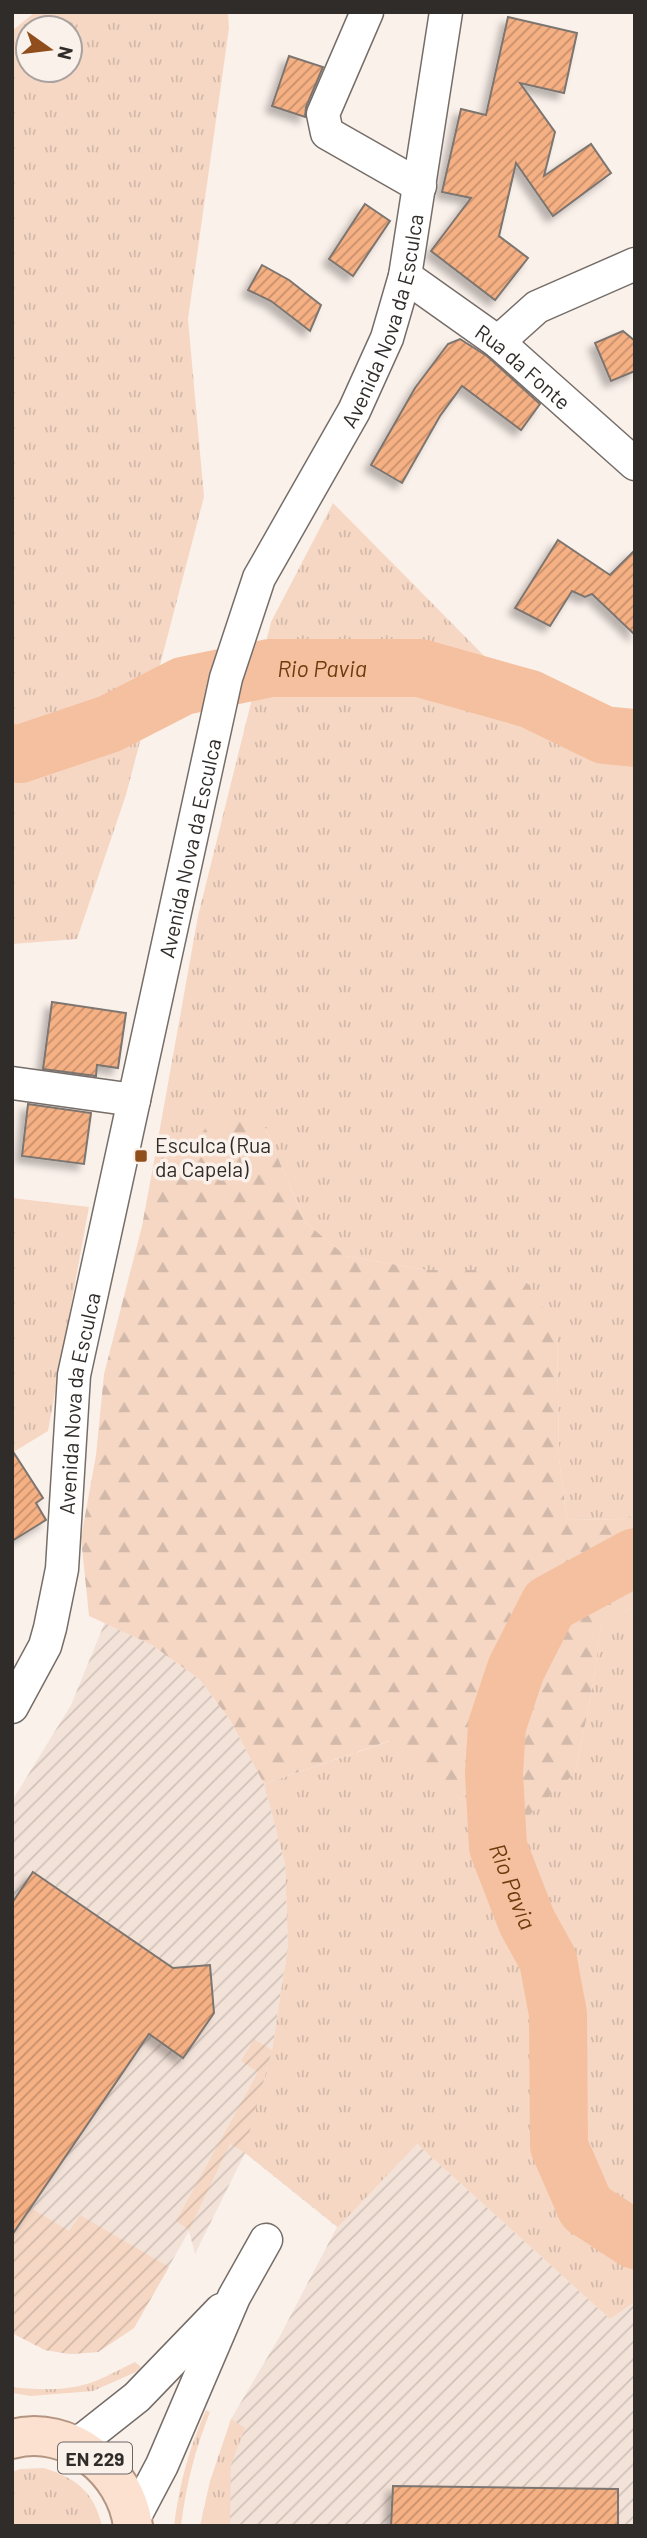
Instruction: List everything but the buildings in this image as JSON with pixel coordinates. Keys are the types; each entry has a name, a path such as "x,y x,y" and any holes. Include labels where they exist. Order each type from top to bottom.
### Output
{"main road":[{"name":"EN 229","path":"14,2437 47,2438 75,2446 96,2458 114,2476 126,2496 133,2523"}],"street":[{"path":"367,12 323,114 327,133 420,186"},
{"name":"Avenida Nova da Esculca","path":"12,1707 45,1646 50,1628 62,1569 74,1375 221,701 259,578 354,411 387,338 405,276 446,12"},
{"path":"498,342 537,307 635,264"},
{"name":"Rua da Fonte","path":"405,276 498,342 635,464"},
{"path":"12,1083 134,1100"},
{"path":"133,2523 173,2440 234,2297 265,2240"},
{"path":"75,2446 137,2397 234,2297"}],"shaded area":[{"path":"105,1622 152,1645 200,1680 230,1720 264,1784 285,1864 288,1946 272,2050 417,2144 610,2319 635,2302 635,2526 200,2526 231,2419 280,2336 337,2227 245,2153 195,2254 189,2231 134,2328 98,2352 70,2354 45,2350 12,2333 12,1801 71,1705"}],"green space":[{"path":"35,12 228,12 229,28 188,319 204,497 126,795 77,939 12,944 12,31 14,29 14,84 84,84 84,14 33,14"},
{"path":"333,503 585,758 635,760 635,1514 625,1519 567,1520 559,1458 557,1329 488,1270 426,1270 346,1256 305,1222 264,1125 185,1160 155,1156 198,916 271,622"},
{"path":"214,1115 264,1125 305,1222 346,1256 426,1270 488,1270 527,1283 557,1329 559,1458 567,1520 624,1519 635,1514 635,1607 602,1621 591,1696 575,1773 527,1817 463,1801 389,1741 264,1784 230,1720 200,1680 152,1645 89,1616 81,1538 96,1455 104,1374 142,1226 155,1156 185,1160"},
{"path":"12,1198 89,1207 48,1431 12,1453"},
{"path":"635,1607 635,2302 610,2319 417,2144 338,2227 244,2152 272,2050 288,1946 285,1864 264,1784 390,1741 463,1801 575,1773 591,1696 602,1620"},
{"path":"254,2039 272,2050 244,2152 230,2144 189,2230 176,2221 258,2072 241,2061"},
{"path":"31,2208 69,2231 80,2215 169,2267 134,2328 98,2352 70,2354 45,2350 12,2333 12,2236"},
{"path":"135,2362 141,2367 136,2372 93,2391 31,2396 12,2393 12,2387 51,2389 81,2386"},
{"path":"206,2410 210,2412 192,2468 181,2526 174,2526 186,2467"},
{"path":"231,2419 245,2428 231,2465 230,2526 200,2526 210,2481"},
{"path":"44,2468 65,2476 89,2495 102,2526 12,2526 12,2472"}],"waterway":[{"name":"Rio Pavia","path":"12,753 20,754 109,724 183,686 270,668 420,668 530,699 604,735 635,738"},
{"name":"Rio Pavia","path":"635,1557 549,1604 516,1669 497,1726 494,1773 498,1847 527,1922 548,1960 558,2014 559,2146 586,2208 635,2240"}],"place":[{"name":"Esculca (Rua da Capela)","path":"141,1156"}]}
